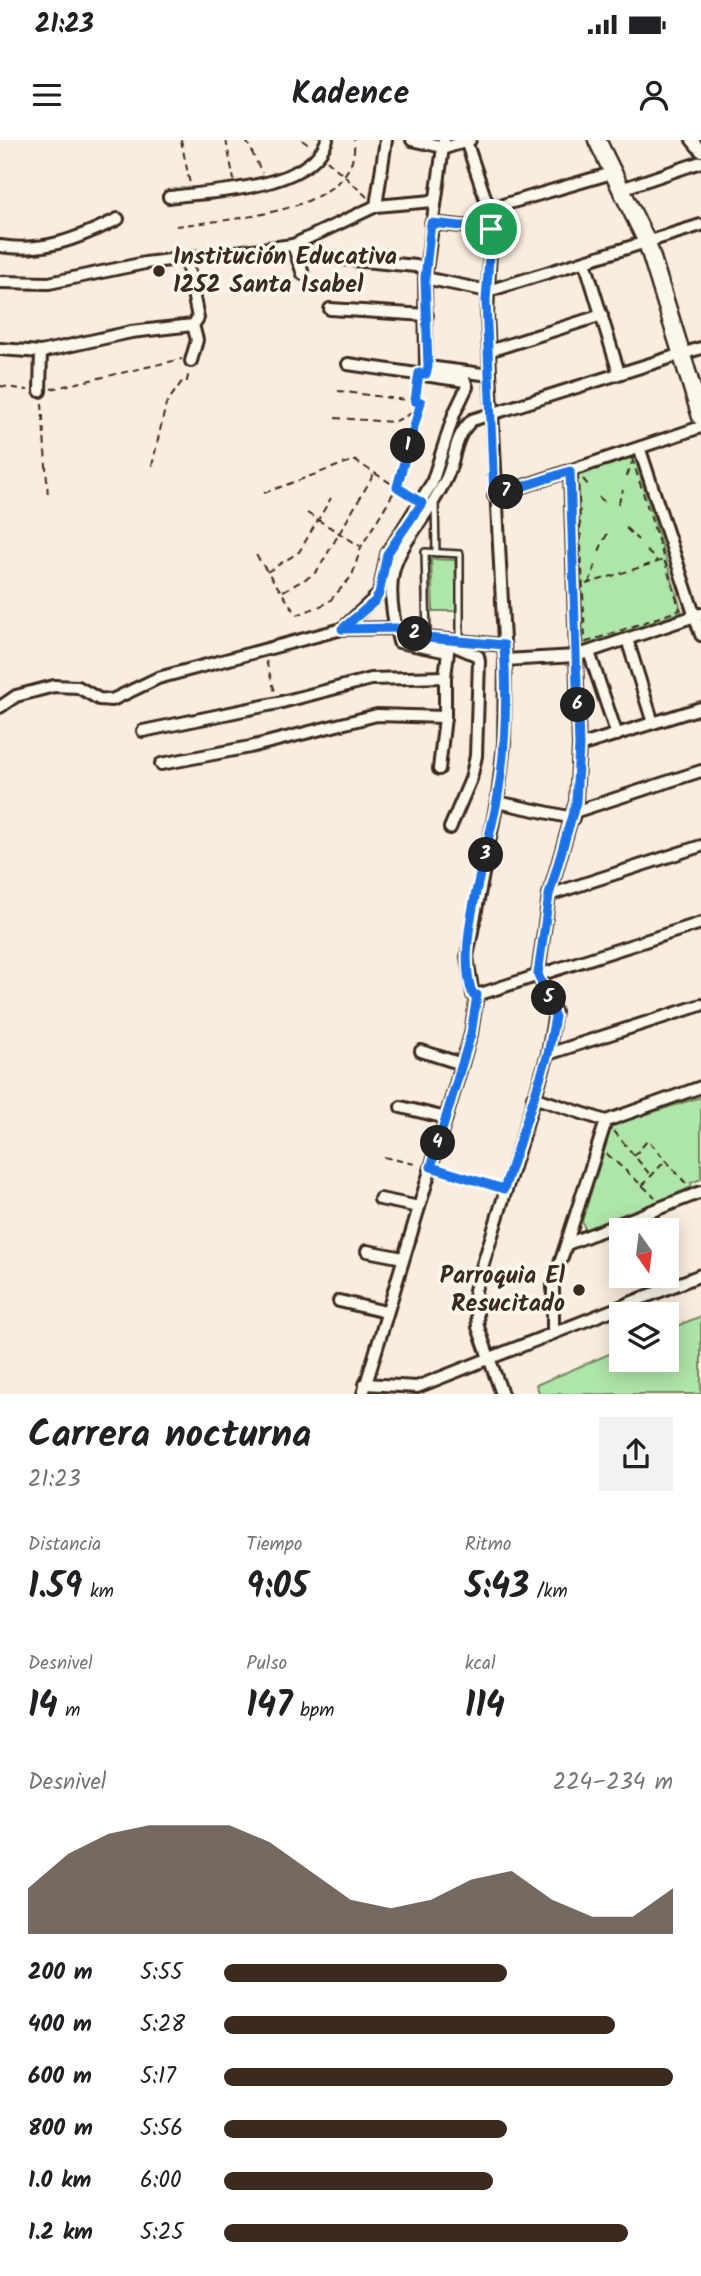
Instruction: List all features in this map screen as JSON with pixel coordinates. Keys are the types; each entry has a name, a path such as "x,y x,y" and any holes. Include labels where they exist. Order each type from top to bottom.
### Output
{"street":[{"path":"169,197 236,188 293,174 319,153 327,140"},
{"path":"376,206 386,140"},
{"path":"412,140 443,145 468,141 489,209 491,229 489,351 494,496 505,660 504,744 497,802 467,957 470,989 473,995 477,995 701,923"},
{"path":"494,496 570,471 639,456 701,418 647,242 597,140"},
{"path":"692,140 701,151"},
{"path":"424,371 427,315 425,273 433,201 443,145"},
{"path":"621,189 701,162"},
{"path":"489,209 611,173"},
{"path":"1,285 49,284 145,263 293,245 310,240 376,206 433,201"},
{"path":"0,246 44,248 80,238 118,219"},
{"path":"431,223 491,229"},
{"path":"332,258 425,273 488,291 701,225"},
{"path":"293,245 303,274"},
{"path":"186,258 198,317 193,325 197,340 191,361"},
{"path":"585,262 619,373"},
{"path":"330,309 427,315"},
{"path":"489,351 601,315"},
{"path":"0,349 41,352 131,332 193,325"},
{"path":"439,769 448,652 400,644 390,590 391,569 446,481 460,432 472,420 701,348"},
{"path":"40,391 41,352"},
{"path":"348,363 490,375"},
{"path":"342,629 375,601 379,594 387,554 422,503 432,483 454,414 467,387 465,381 424,371"},
{"path":"639,456 698,615 701,635"},
{"path":"502,1394 478,1327 475,1290 504,1189 548,1054 555,1012 538,974 549,895 574,815 579,746 576,656 578,586 570,471"},
{"path":"505,660 576,656 698,615"},
{"path":"0,707 16,696 54,685 78,687 99,699 112,700 158,678 342,629 397,628 427,638 504,645"},
{"path":"627,639 653,723"},
{"path":"442,640 478,656 479,661 476,756 471,779 450,828"},
{"path":"589,652 617,735"},
{"path":"143,731 278,703 371,679 445,677"},
{"path":"579,746 701,708"},
{"path":"161,764 250,747 377,715 445,717"},
{"path":"497,802 574,815 701,771"},
{"path":"549,895 701,846"},
{"path":"477,995 471,1034 446,1118 426,1166 419,1207 364,1389 418,1391 488,1359 701,1275"},
{"path":"548,1054 701,1005"},
{"path":"421,1051 462,1064"},
{"path":"533,1097 606,1121 701,1087"},
{"path":"401,1107 446,1118"},
{"path":"554,1333 553,1285 606,1121"},
{"path":"567,1244 701,1192"},
{"path":"380,1199 419,1207"},
{"path":"367,1251 402,1258"},
{"path":"339,1301 386,1312"}],"lane":[{"path":"435,499 436,553"},
{"path":"427,638 425,552 460,554 460,639"}],"path":[{"path":"181,140 192,194"},
{"path":"226,140 236,188"},
{"path":"246,140 267,182"},
{"path":"302,140 376,206"},
{"path":"176,226 280,211 332,188 344,176 355,158 354,140"},
{"path":"0,386 40,391 179,360 191,361 187,381 183,380 166,404 152,466"},
{"path":"415,401 424,371"},
{"path":"40,391 45,426 48,496"},
{"path":"256,555 297,615 328,603 352,576 361,547 397,487 421,402 338,391"},
{"path":"335,418 394,422 419,410"},
{"path":"627,476 639,456"},
{"path":"639,456 679,613 587,642 578,586 578,475 639,456"},
{"path":"264,493 354,460 422,503"},
{"path":"282,592 313,575 340,535 374,473"},
{"path":"618,504 623,490"},
{"path":"599,497 608,505"},
{"path":"267,572 299,552 331,498"},
{"path":"307,513 361,547"},
{"path":"626,528 638,540"},
{"path":"599,551 608,532"},
{"path":"647,551 658,562"},
{"path":"578,586 664,560"},
{"path":"589,583 595,565"},
{"path":"263,650 278,703"},
{"path":"613,1131 651,1177"},
{"path":"634,1156 648,1140 689,1187"},
{"path":"606,1153 658,1200"},
{"path":"384,1157 426,1166 504,1189"},
{"path":"642,1186 665,1161"}],"green space":[{"path":"634,455 682,612 587,645 583,640 575,474"},
{"path":"431,559 455,560 457,611 433,611"},
{"path":"701,1097 701,1179 691,1183 692,1187 619,1218 609,1218 609,1222 589,1231 585,1229 582,1221 612,1125"},
{"path":"701,1316 701,1394 540,1394 536,1385 609,1354 609,1372 679,1372 679,1325"}],"place":[{"name":"Institución Educativa 1252 Santa Isabel","path":"159,271"},
{"name":"Parroquia El Resucitado","path":"579,1290"}],"route":[{"path":"431,223 491,229 486,301 494,496 570,471 579,746 576,802 549,895 538,974 553,1006 555,1017 548,1054 504,1189 431,1167 471,1034 477,995 473,995 470,989 467,957 498,796 504,744 504,645 427,638 397,628 342,629 375,601 379,594 381,573 387,554 422,503 397,487 421,402 415,401 419,373 426,374 428,367 425,278 431,223"}]}
